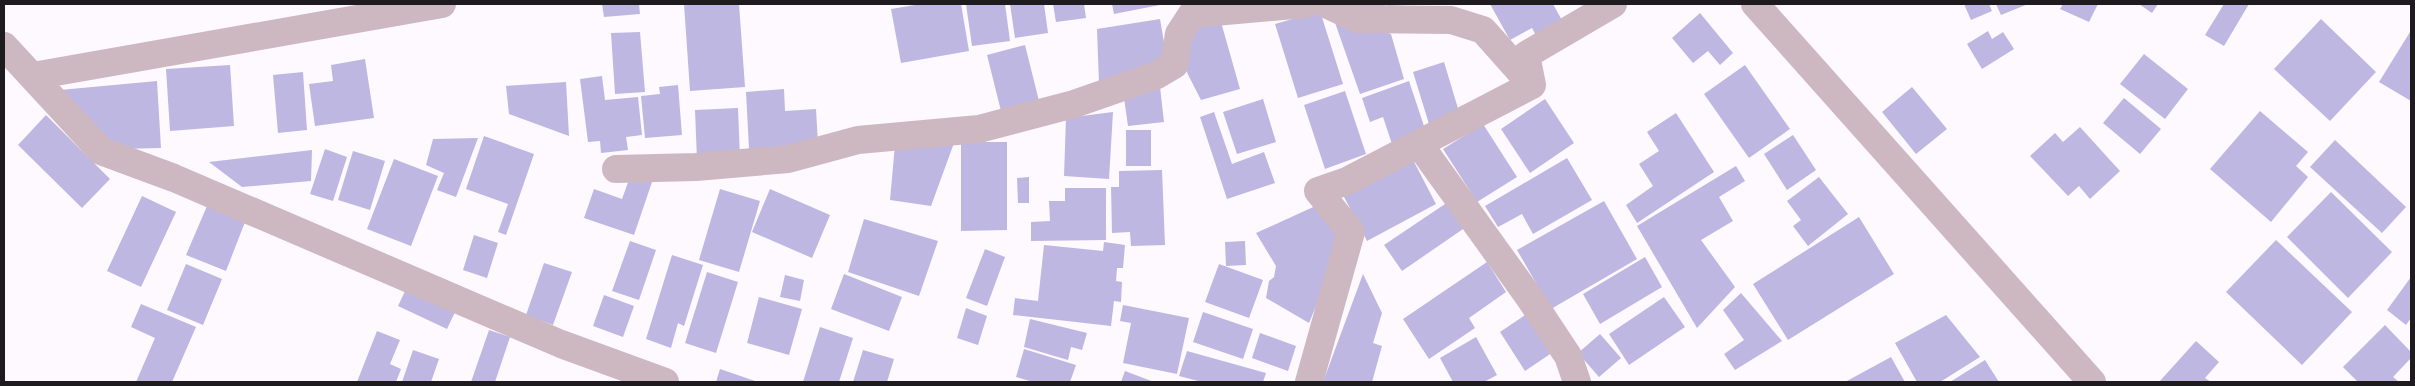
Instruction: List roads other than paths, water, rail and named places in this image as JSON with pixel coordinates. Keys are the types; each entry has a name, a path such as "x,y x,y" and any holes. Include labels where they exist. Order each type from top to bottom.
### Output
{"street":[{"path":"34,76 442,4"},
{"path":"616,169 696,168 788,160 858,140 979,129 1074,104 1157,75 1174,65 1179,34 1192,14 1305,4"},
{"path":"1326,4 1358,20 1451,20 1483,30 1532,85"},
{"path":"1532,85 1526,55 1613,4"},
{"path":"1755,4 2092,382"},
{"path":"4,46 34,76 101,151 174,178 561,344 665,382"},
{"path":"1308,382 1351,232 1318,191 1348,181 1532,85"},
{"path":"1419,144 1529,296 1568,356 1577,382"}]}
